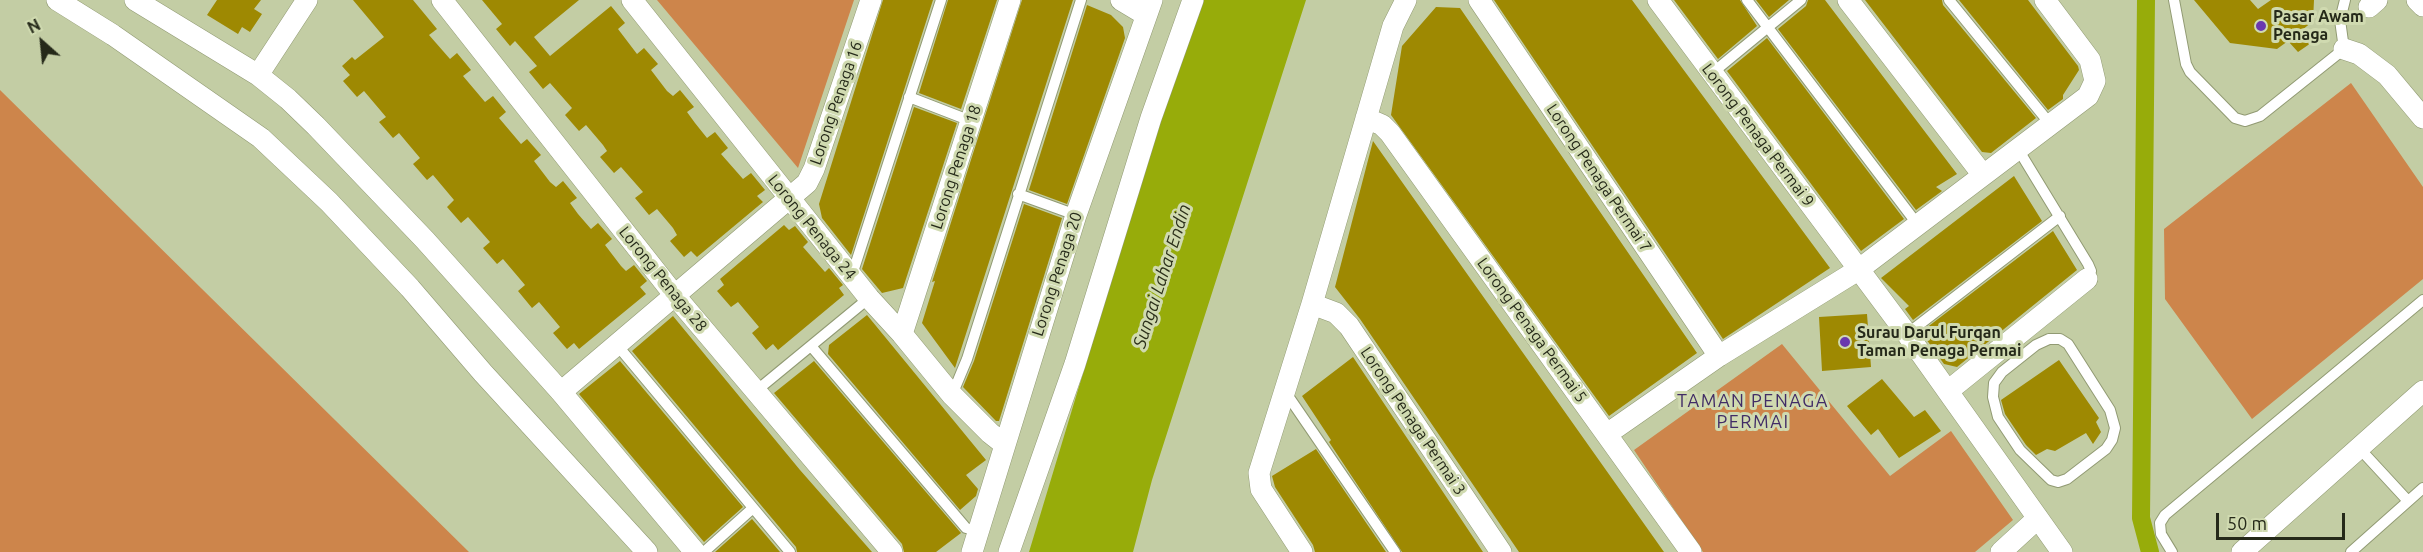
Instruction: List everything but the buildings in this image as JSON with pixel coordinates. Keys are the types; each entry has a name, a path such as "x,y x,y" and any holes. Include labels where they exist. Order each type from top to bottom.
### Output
{"street":[{"path":"57,0 113,35 269,146 329,202 410,288 483,373 646,552"},
{"path":"135,0 258,75 316,126 425,240 561,392 695,552"},
{"path":"258,75 307,0"},
{"name":"Lorong Penaga 28","path":"442,0 676,297 892,552"},
{"name":"Lorong Penaga 24","path":"632,0 869,298 952,395 990,434 1004,444"},
{"name":"Lorong Penaga 16","path":"561,392 676,297 807,183 814,169 871,0"},
{"name":"Lorong Penaga 18","path":"902,334 1010,0"},
{"path":"1121,0 1149,8"},
{"path":"1009,552 1075,364 1151,118 1193,0"},
{"path":"1302,552 1261,489 1259,473 1312,304 1393,26 1406,0"},
{"name":"Lorong Penaga Permai 7","path":"1479,0 1719,356"},
{"name":"Lorong Penaga Permai 9","path":"1658,0 1907,334 2062,552"},
{"path":"1848,0 1983,176"},
{"path":"1607,434 1719,356 1858,270 2088,96 2095,81 2090,60 2045,0"},
{"path":"2417,0 2423,6"},
{"name":"Lorong Penaga 20","path":"972,552 1076,215 1149,8"},
{"path":"2344,50 2359,54 2387,75 2423,118"},
{"name":"Lorong Penaga Permai 5","path":"1366,118 1382,125 1390,134 1691,552"},
{"path":"1948,391 2087,279"},
{"name":"Lorong Penaga Permai 3","path":"1312,304 1336,313 1349,326 1501,552"},
{"path":"2242,552 2423,391"},
{"path":"2001,552 2038,518"}],"lane":[{"path":"852,275 941,0"},
{"path":"952,395 967,358 1081,0"},
{"path":"1747,0 1918,225"},
{"path":"1712,74 1801,0"},
{"path":"1949,0 2050,125"},
{"path":"2174,0 2186,64 2190,72 2235,118 2245,121 2260,116 2344,50 2340,20 2345,0"},
{"path":"909,97 971,121"},
{"path":"2018,149 2088,264 2091,271 2087,279"},
{"path":"1018,194 1076,215"},
{"path":"1907,334 2060,216"},
{"path":"756,391 869,298"},
{"path":"2172,552 2161,534 2160,523 2165,515 2423,300"},
{"path":"2049,339 2060,339 2068,344 2110,410 2115,428 2112,440 2106,449 2067,479 2058,482 2051,480 2020,450 1998,417 1993,398 1994,384 2002,372 2036,345 2049,339"},
{"path":"616,345 790,552"},
{"path":"811,346 966,528 978,531"},
{"path":"1284,390 1395,552"},
{"path":"2360,449 2408,501"},
{"path":"2001,466 2020,450"},
{"path":"2351,552 2423,488"},
{"path":"704,552 753,508"}],"shaded area":[{"path":"657,0 854,0 798,168"},
{"path":"2351,83 2423,187 2423,279 2252,419 2165,299 2164,229"},
{"path":"0,90 469,552 0,552"},
{"path":"1782,344 1890,476 1951,431 2013,520 1975,552 1703,552 1634,450"}],"water":[{"name":"Sungai Lahar Endin","path":"1204,0 1306,0 1152,480 1133,552 1029,552 1162,112"}],"waterway":[{"path":"2146,0 2141,518 2150,552"}],"place":[{"name":"Pasar Awam Penaga","path":"2261,26"},
{"name":"Surau Darul Furqan Taman Penaga Permai","path":"1845,342"}],"district":[{"name":"TAMAN PENAGA PERMAI","path":"1753,411"}]}
